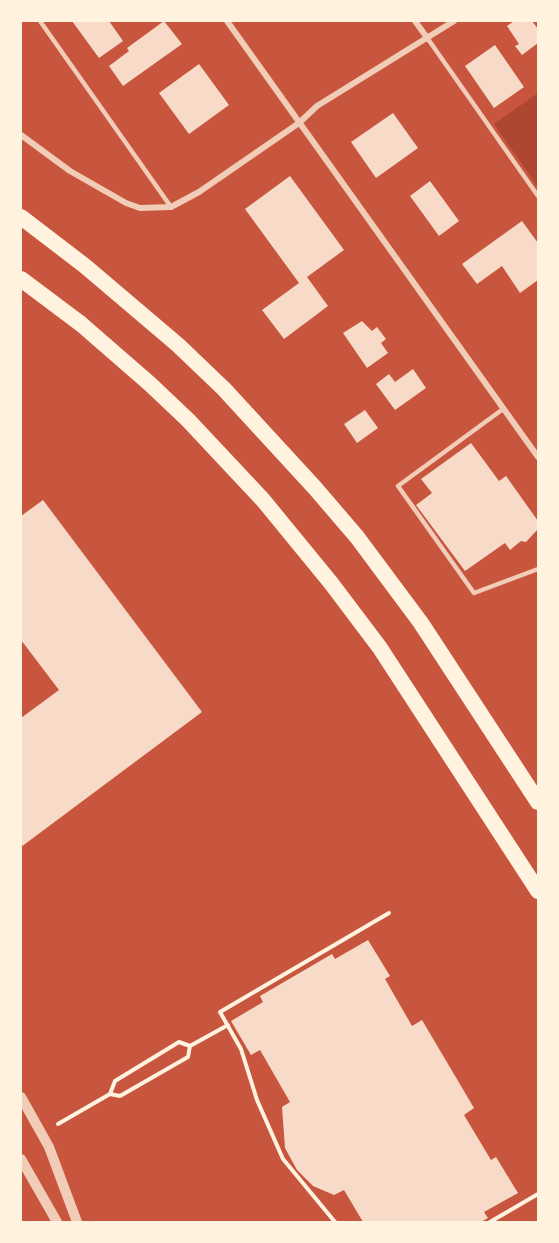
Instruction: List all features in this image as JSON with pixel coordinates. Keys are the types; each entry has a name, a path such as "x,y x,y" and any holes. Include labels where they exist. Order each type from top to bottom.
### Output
{"highway":[{"path":"21,217 85,266 178,345 224,389 315,488 357,537 421,623 538,802"},
{"path":"21,279 89,331 141,376 188,420 263,500 331,583 380,648 538,891"}],"street":[{"path":"227,21 538,457"},
{"path":"415,21 428,39"},
{"path":"21,135 70,171 126,203 140,208 171,207 199,192 299,123 318,106 454,21"},
{"path":"21,1097 49,1147 77,1222"},
{"path":"21,1159 57,1222"}],"lane":[{"path":"40,21 171,207"},
{"path":"428,39 538,196"},
{"path":"503,409 398,486 474,593 538,569"}],"path":[{"path":"335,1222 284,1159 257,1100 241,1049 220,1012 389,913"},
{"path":"58,1124 110,1094 115,1081 179,1042 190,1046 228,1025"},
{"path":"110,1094 120,1096 188,1057 190,1046"},
{"path":"490,1222 538,1194"}],"shaded area":[{"path":"538,93 538,187 494,124"}],"building":[{"path":"72,21 109,21 123,41 99,58"},
{"path":"164,21 182,44 123,86 109,66 129,51 127,48"},
{"path":"514,21 532,21 538,29 538,43 522,55 515,46 519,44 507,26"},
{"path":"495,45 524,87 494,108 465,66"},
{"path":"199,64 229,105 189,134 159,93"},
{"path":"393,113 418,148 376,178 351,142"},
{"path":"290,176 344,250 307,277 328,306 284,339 262,310 299,283 245,209"},
{"path":"430,181 459,221 439,236 410,196"},
{"path":"522,221 538,243 538,280 520,293 502,266 477,284 462,264"},
{"path":"362,321 372,331 377,327 386,339 381,343 388,353 367,368 343,333"},
{"path":"413,369 426,388 395,410 376,384 389,374 395,382"},
{"path":"365,410 378,428 357,443 344,424"},
{"path":"471,443 499,481 506,476 538,521 538,529 526,542 521,541 510,550 505,543 465,571 416,505 432,493 421,479"},
{"path":"43,500 202,712 21,847 21,718 59,690 21,640 21,516"},
{"path":"368,940 390,976 385,979 412,1026 422,1020 474,1108 464,1115 491,1160 496,1157 518,1193 484,1212 488,1218 481,1222 363,1222 344,1190 334,1195 313,1186 297,1170 285,1148 282,1107 290,1102 260,1050 251,1055 231,1021 263,1002 260,996 332,954 335,959"}]}
